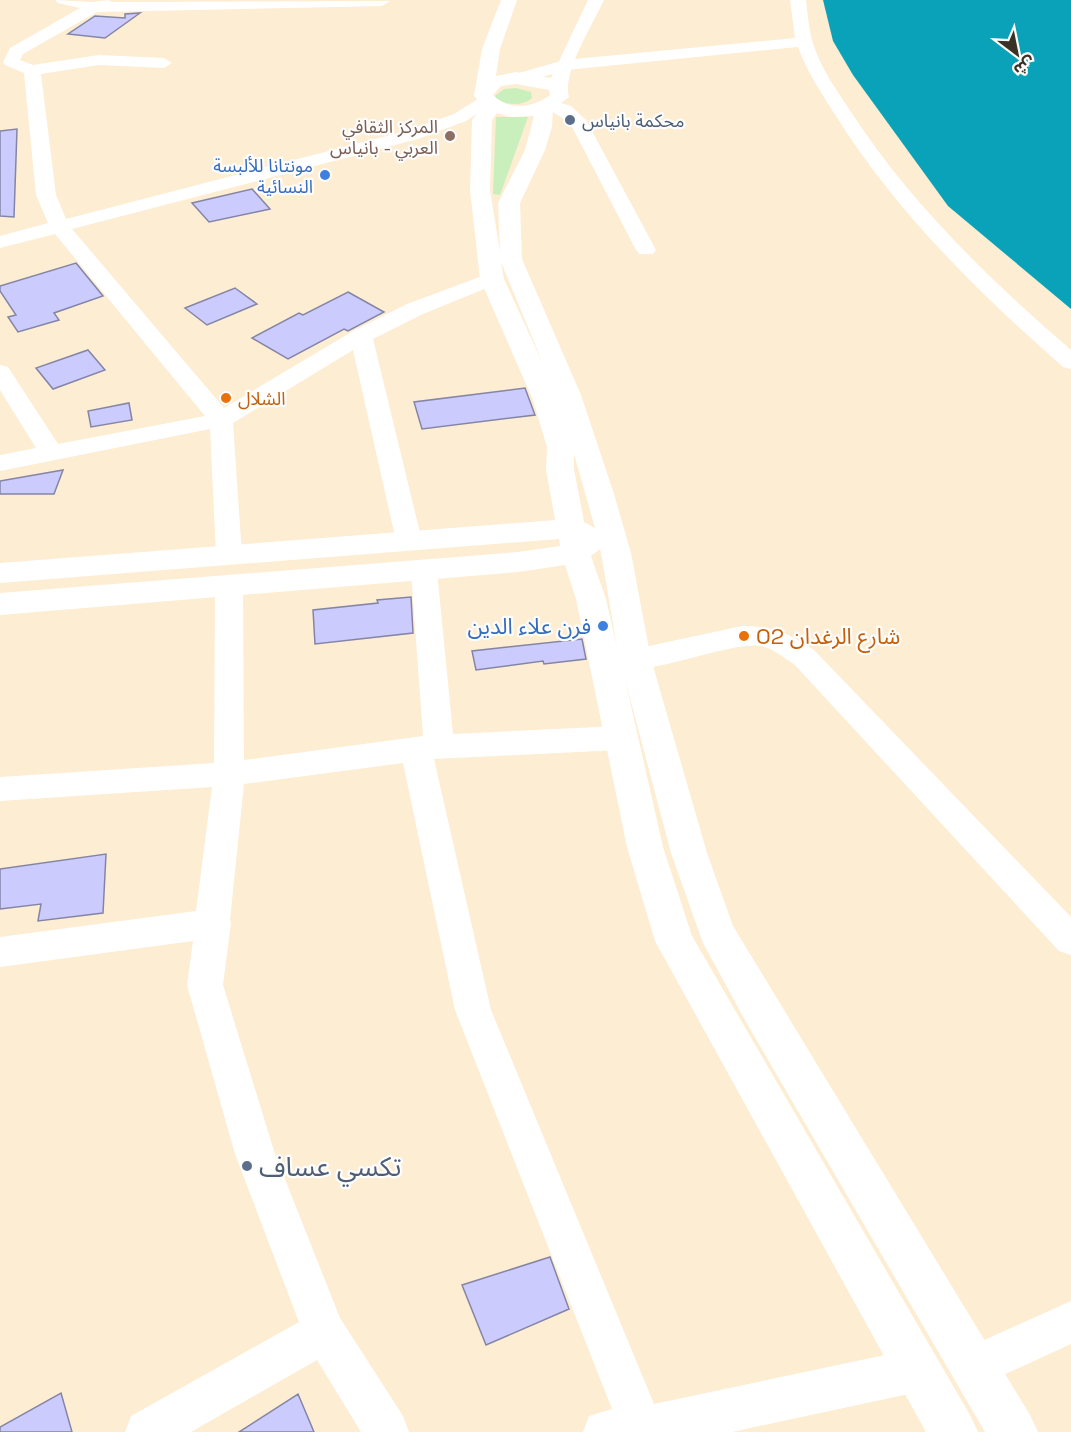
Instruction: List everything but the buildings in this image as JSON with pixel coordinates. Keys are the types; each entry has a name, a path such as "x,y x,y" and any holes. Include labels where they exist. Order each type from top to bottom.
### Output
{"main road":[{"path":"509,0 491,49 488,99 482,120 480,190 496,204 511,259 568,395 597,482 616,553 623,652 619,738 645,848 674,941 953,1432"},
{"path":"591,599 581,540 560,469 560,447 546,400 492,279 496,204 535,150 556,87 596,0"},
{"path":"488,99 499,81 525,77 546,81 556,87"},
{"path":"488,99 519,111 556,87"},
{"path":"503,534 536,513 544,504 551,495 560,469"},
{"path":"0,604 518,562 581,540 594,519 590,498 597,482"},
{"path":"0,573 503,534 581,540"},
{"path":"581,540 610,592 623,652 716,931 760,1009 1013,1432"},
{"path":"518,562 526,568 576,587 591,599 623,652"}],"street":[{"path":"63,0 100,4 383,1"},
{"path":"798,0 806,45 815,68 848,122 920,219 967,268 1071,362"},
{"path":"372,17 383,1"},
{"path":"100,4 16,51 12,62 32,70 99,60 164,63"},
{"path":"646,250 577,120 565,110 556,87 806,45"},
{"path":"32,70 46,195 59,226 220,420 228,555"},
{"path":"0,242 421,132 464,117 488,99"},
{"path":"0,464 220,420 361,336 415,309 492,279"},
{"path":"361,336 409,541"},
{"path":"0,372 51,453"},
{"path":"424,571 427,747 473,1010 615,1431 918,1370"},
{"path":"229,586 229,774 214,923 205,985 255,1154 324,1332 387,1432"},
{"path":"623,652 742,636 765,636 784,644 804,657 1071,940"},
{"path":"0,789 229,774 427,747 619,738"},
{"path":"0,952 214,923"},
{"path":"975,1366 1071,1322"},
{"path":"147,1432 324,1332"}],"green space":[{"path":"516,88 531,92 532,98 514,104 500,101 495,96 504,89"},
{"path":"496,117 528,117 500,195 493,194"}],"water":[{"path":"823,0 1071,0 1071,309 948,206 853,75 833,41"}],"place":[{"name":"محكمة بانياس","path":"570,120"},
{"name":"المركز الثقافي العربي - بانياس","path":"450,136"},
{"name":"مونتانا للألبسة النسائية","path":"325,175"},
{"name":"الشلال","path":"226,398"},
{"name":"فرن علاء الدين","path":"603,626"},
{"name":"O2 شارع الرغدان","path":"744,636"},
{"name":"تكسي عساف","path":"247,1166"}]}
